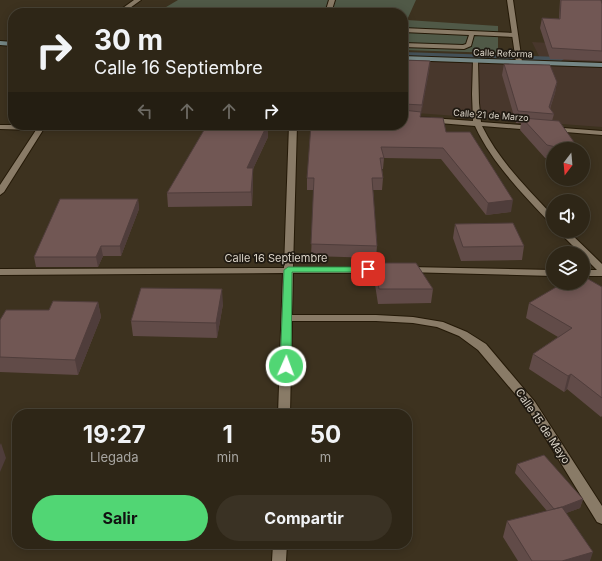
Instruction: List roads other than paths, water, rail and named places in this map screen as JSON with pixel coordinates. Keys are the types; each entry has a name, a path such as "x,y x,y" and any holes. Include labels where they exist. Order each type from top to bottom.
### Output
{"street":[{"path":"126,8 138,0"},
{"path":"510,0 519,62"},
{"path":"408,30 515,35"},
{"path":"408,46 464,47 469,45 472,33"},
{"name":"Calle Reforma","path":"408,58 602,65"},
{"path":"475,61 478,124 491,148 526,192 546,213"},
{"name":"Calle 21 de Marzo","path":"408,118 602,133"},
{"path":"0,192 40,130"},
{"path":"284,409 293,130"},
{"path":"570,238 602,269"},
{"name":"Calle 16 Septiembre","path":"0,272 368,269 546,273"},
{"path":"590,273 602,273"},
{"name":"Calle 15 de Mayo","path":"287,318 376,318 413,320 439,324 463,334 482,347 531,405 602,518"},
{"path":"279,561 280,549"}],"waterway":[{"path":"408,54 561,59"}]}
